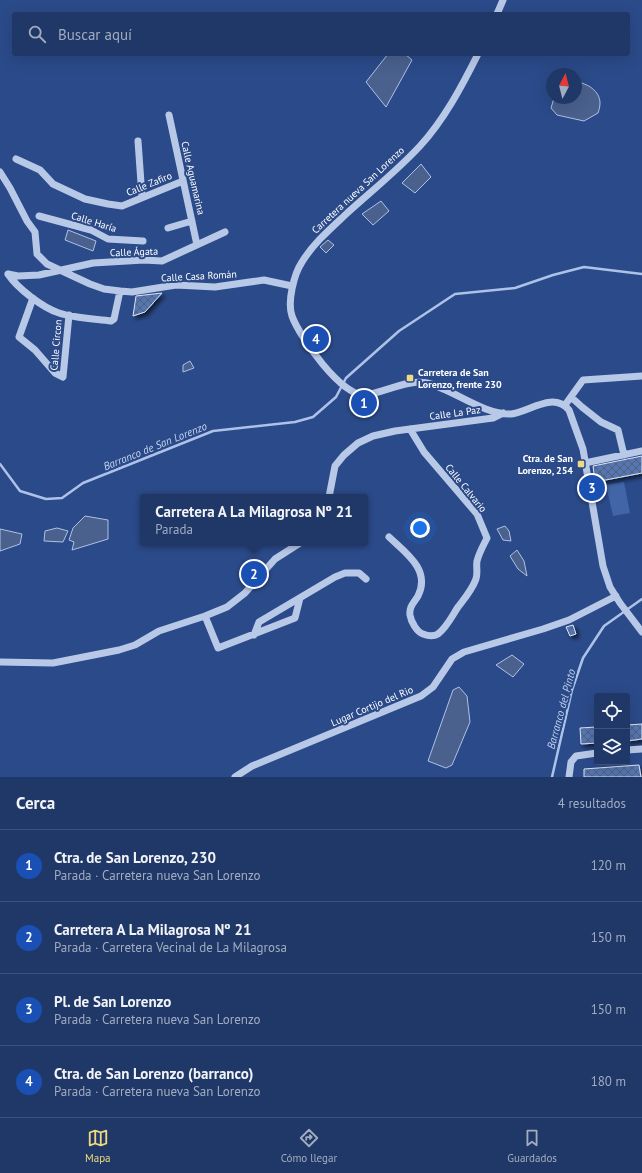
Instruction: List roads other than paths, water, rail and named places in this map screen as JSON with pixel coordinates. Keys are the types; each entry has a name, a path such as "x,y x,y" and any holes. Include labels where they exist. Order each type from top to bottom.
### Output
{"street":[{"path":"498,12 503,0"},
{"name":"Carretera nueva San Lorenzo","path":"477,56 446,112 420,146 321,237 301,263 292,286 290,297 291,313 295,326 322,364 348,390 356,394 364,395 415,382 427,383 491,411 503,413 512,414 547,402 555,402 564,405"},
{"name":"Calle Aguamarina","path":"169,115 197,245"},
{"path":"138,141 142,197"},
{"name":"Calle Zafiro","path":"16,159 40,170 53,184 85,199 122,206 183,181"},
{"name":"Calle Casa Román","path":"0,172 35,232 37,254 47,264 90,284 104,289 132,292 176,285 215,286 264,280 292,286"},
{"name":"Calle Haría","path":"39,216 91,230 108,238 143,241"},
{"path":"168,228 192,221"},
{"name":"Calle Ágata","path":"61,271 93,263 144,260 162,261 225,232"},
{"path":"61,271 25,276 8,274 13,281 33,298 59,313 69,315 111,321 114,319 120,291"},
{"name":"Calle Circon","path":"33,298 19,336 35,350 55,373 63,378 69,315"},
{"path":"642,376 582,380 564,405 569,410 583,449 603,566 610,587 642,632"},
{"path":"571,397 602,422 618,430 624,455"},
{"name":"Calle La Paz","path":"329,494 334,466 358,443 373,436 395,431 493,418 503,413"},
{"name":"Calle Calvario","path":"389,536 411,557 418,566 422,577 422,589 417,599 411,605 411,620 421,633 429,636 437,634 449,622 458,607 470,592 476,578 477,562 487,538 476,514 424,452 410,429"},
{"path":"585,463 642,451"},
{"path":"0,662 53,663 119,650 135,645 159,630 205,616 227,606 245,593 275,559 295,546"},
{"path":"254,635 260,622 334,577 345,573 359,573 366,579"},
{"name":"Lugar Cortijo del Rio","path":"235,777 252,766 421,696 433,687 452,659 464,652 544,629 569,620 616,596"},
{"path":"205,616 218,648 295,618 300,598"},
{"path":"630,750 642,749"},
{"path":"569,777 571,762 576,756 594,753"}],"waterway":[{"name":"Barranco de San Lorenzo","path":"0,464 20,491 46,499 62,498 83,483 213,431 295,422 313,417 336,397 346,378 399,331 455,294 515,288 553,275 584,267 642,274"},
{"name":"Barranco del Pinto","path":"552,777 572,690 583,658 604,626 642,599"}],"place":[{"name":"Ctra. de San Lorenzo (barranco)","path":"316,339"},
{"name":"Carretera de San Lorenzo, frente 230","path":"410,378"},
{"name":"Ctra. de San Lorenzo, 230","path":"364,403"},
{"name":"Ctra. de San Lorenzo, 254","path":"581,464"},
{"name":"Pl. de San Lorenzo","path":"592,488"},
{"name":"Carretera A La Milagrosa Nº 21","path":"254,574"}]}
